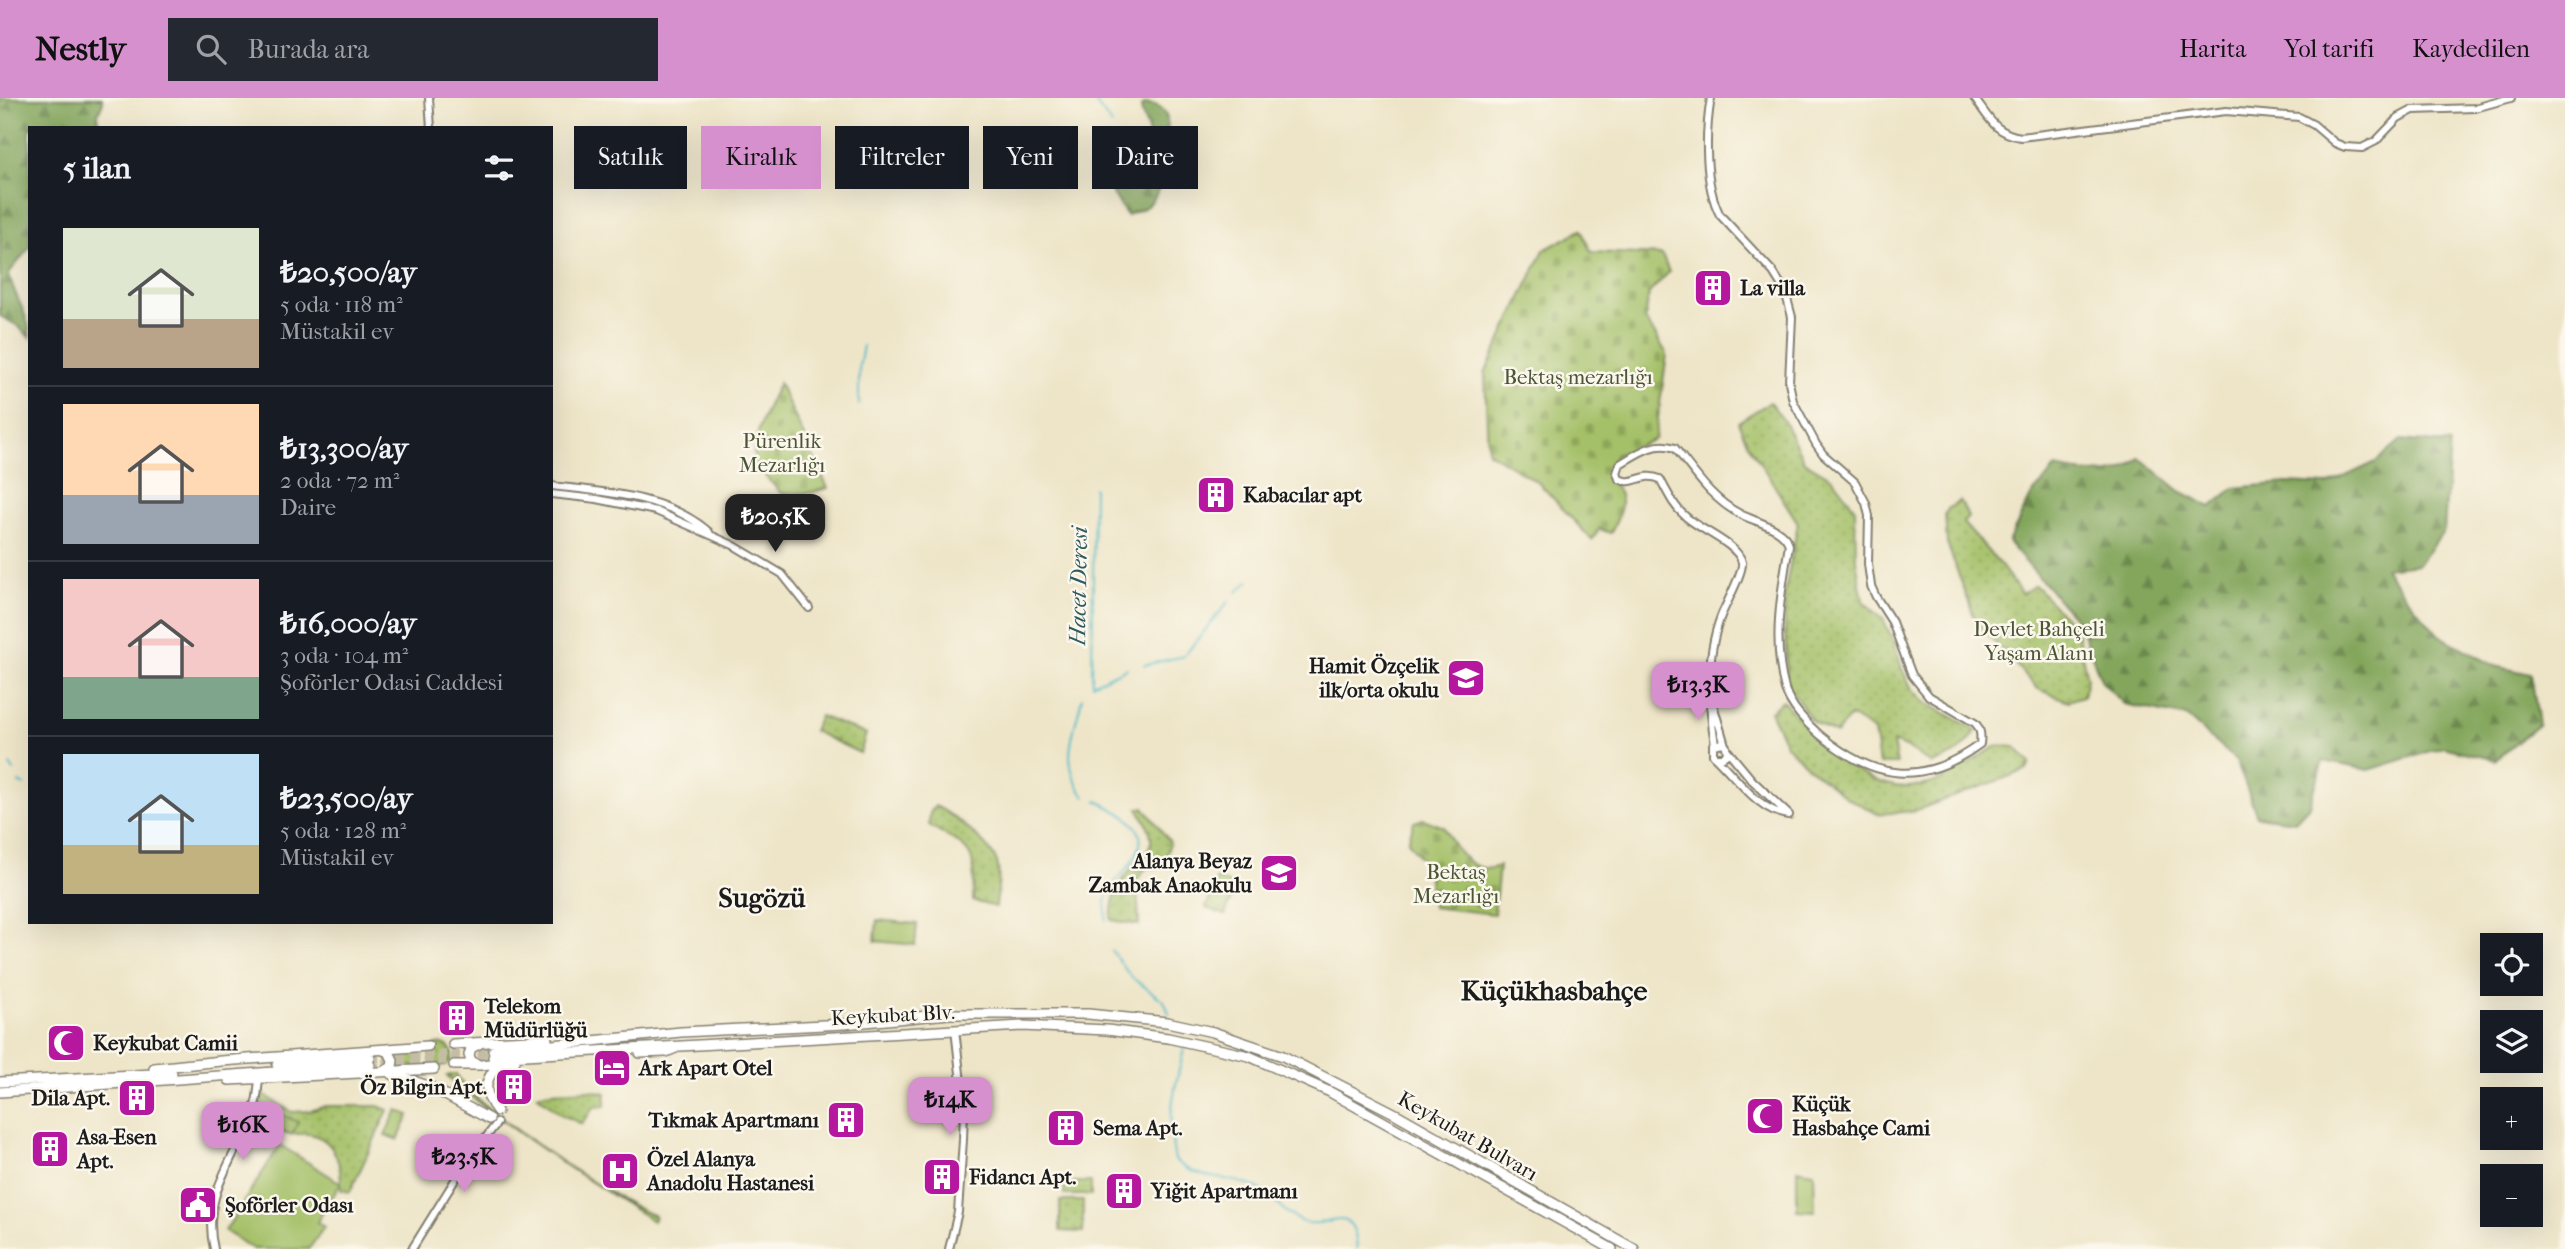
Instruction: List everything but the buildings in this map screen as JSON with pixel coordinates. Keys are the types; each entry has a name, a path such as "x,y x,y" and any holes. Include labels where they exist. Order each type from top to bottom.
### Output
{"highway":[{"name":"Keykubat Blv.","path":"1283,1056 1213,1032 1167,1021 1087,1014 949,1014 844,1024 681,1032 493,1054 955,1029 1058,1027 1143,1034 1249,1056 1289,1073"},
{"path":"453,1044 632,1032 681,1032"},
{"path":"480,1044 471,1048 469,1055 474,1063 481,1065"},
{"path":"454,1065 666,1052 684,1045"},
{"path":"111,1075 130,1070 221,1060 428,1046"},
{"path":"383,1050 391,1054 393,1060 392,1066 383,1071"},
{"name":"Keykubat Bulvarı","path":"1283,1056 1396,1114 1634,1249"},
{"path":"0,1082 370,1062 0,1092"},
{"path":"496,1111 489,1101 487,1085 494,1069 503,1062"},
{"path":"122,1082 160,1084 434,1069"},
{"path":"383,1071 431,1087 493,1121"},
{"name":"Keykubat Bulvarı","path":"1289,1073 1331,1092 1612,1249"}],"street":[{"path":"429,98 431,126"},
{"path":"1711,98 1710,190 1720,215 1773,272 1785,291 1792,317 1790,382 1793,401 1815,444 1854,482 1866,503 1869,516 1869,576 1876,597 1892,622 1916,683 1929,696 1975,723 1979,727 1980,740 1980,744 1969,752 1939,769 1904,774 1870,768 1834,746 1813,729 1785,690 1781,667 1779,608 1788,540 1781,533 1737,513 1717,499 1675,448 1666,445 1654,446 1620,464 1617,473 1619,479 1628,482 1647,476 1660,479 1682,514 1733,549 1742,561 1713,643 1710,708 1715,744 1712,750 1715,757 1755,797 1776,811 1789,815 1752,780 1726,748 1720,743 1715,744"},
{"path":"1974,98 1995,128 2010,136 2021,137 2226,111 2299,117 2314,125 2335,143 2362,148 2376,141 2398,118 2413,110 2475,107 2511,98"},
{"path":"553,486 660,503 700,524 713,536"},
{"path":"553,494 597,499 656,511 713,536 782,574 809,608"},
{"path":"1711,699 1726,748 1723,757 1715,757"},
{"path":"949,1249 958,1212 964,1140 964,1109 955,1029"},
{"path":"214,1249 211,1238 214,1196 256,1104 259,1079"},
{"path":"412,1249 493,1121"}],"green space":[{"path":"0,98 102,98 98,126 28,126 28,249 9,273 27,321 28,336 18,326 0,316"},
{"path":"1146,104 1162,108 1166,113 1167,126 1147,126 1141,107"},
{"path":"1110,189 1158,189 1151,202 1127,216"},
{"name":"Bektaş mezarlığı","path":"1581,230 1591,252 1662,255 1669,272 1649,293 1645,319 1667,354 1655,439 1617,455 1607,471 1620,495 1621,507 1611,533 1599,529 1592,540 1539,483 1488,452 1485,373 1544,250"},
{"name":"Pürenlik Mezarlığı","path":"779,383 828,488 809,493 782,494 754,464 758,432"},
{"path":"1770,402 1784,421 1804,461 1832,478 1855,508 1856,560 1863,601 1883,619 1912,689 1926,703 1976,730 1968,743 1952,755 1932,764 1893,742 1897,764 1879,764 1874,731 1850,716 1836,734 1812,721 1787,684 1784,596 1798,523 1747,442 1738,422"},
{"path":"2401,440 2450,444 2444,531 2418,564 2385,568 2439,635 2495,666 2531,674 2539,724 2496,760 2443,747 2369,770 2323,761 2310,805 2295,821 2257,816 2236,760 2187,717 2124,704 2102,682 2079,623 2008,542 2031,496 2055,468 2111,473 2140,458 2180,491 2211,507 2234,488 2286,483 2327,485 2376,462"},
{"name":"Devlet Bahçeli Yaşam Alanı","path":"1960,501 1968,516 1963,523 2022,594 2035,585 2077,630 2087,679 2083,696 2068,701 2038,689 1976,622 1947,543 1945,514"},
{"path":"1783,701 1835,755 1855,770 1877,781 1899,787 1923,786 1948,776 1999,746 2016,747 2030,763 2027,770 1914,811 1879,814 1847,798 1786,745 1770,711"},
{"path":"820,716 866,734 860,753 813,731"},
{"path":"935,806 970,830 993,855 999,873 996,907 973,901 972,860 963,847 929,825 930,813"},
{"path":"1144,807 1170,842 1164,864 1156,868 1147,867 1137,880 1139,925 1111,920 1113,901 1118,888 1151,842 1151,834 1138,809"},
{"name":"Bektaş Mezarlığı","path":"1423,819 1444,827 1459,851 1472,864 1489,868 1499,866 1494,914 1432,907 1428,869 1408,841 1414,822"},
{"path":"1217,879 1236,886 1225,915 1206,908"},
{"path":"877,920 917,924 915,945 875,941"},
{"path":"441,1044 449,1047 452,1055 449,1063 441,1066 433,1063 430,1055 433,1047"},
{"path":"419,1050 420,1066 394,1068 393,1052"},
{"path":"456,1074 489,1108 541,1148 483,1106 447,1076"},
{"path":"590,1090 606,1093 605,1106 594,1107 582,1124 562,1115 537,1095 549,1092"},
{"path":"263,1094 292,1112 310,1111 326,1106 378,1106 388,1110 350,1192 341,1190 339,1165 328,1143 309,1134 280,1133 255,1120"},
{"path":"397,1110 409,1115 398,1140 385,1135"},
{"path":"273,1111 298,1122 292,1135 268,1123"},
{"path":"280,1145 341,1183 317,1222 324,1227 309,1249 253,1249 225,1231"},
{"path":"557,1159 611,1193 655,1216 653,1221"},
{"path":"1797,1169 1814,1172 1815,1211 1797,1210"},
{"path":"1064,1182 1091,1182 1091,1195 1064,1195"},
{"path":"1060,1201 1083,1201 1083,1232 1060,1231"}],"waterway":[{"path":"1092,98 1112,125"},
{"path":"859,405 859,368 863,345"},
{"name":"Hacet Deresi","path":"1094,488 1092,684 1127,668"},
{"path":"1237,592 1249,581"},
{"path":"1144,665 1184,656 1229,601"},
{"name":"Hacet Deresi","path":"1082,698 1072,737 1070,761 1072,773 1085,797"},
{"path":"10,765 14,771"},
{"path":"19,783 24,785"},
{"name":"Hacet Deresi","path":"1097,801 1132,822 1138,829 1140,838 1134,859 1108,893 1106,920"},
{"name":"Hacet Deresi","path":"1112,951 1131,977 1164,1001 1169,1013"},
{"name":"Hacet Deresi","path":"1184,1049 1171,1117 1175,1160 1193,1172 1255,1187 1303,1222 1346,1221 1355,1234 1357,1249"}],"tunnel":[{"path":"370,1058 493,1051"},
{"path":"370,1065 490,1057"}],"place":[{"name":"La villa","path":"1713,288"},
{"name":"Kabacılar apt","path":"1216,495"},
{"name":"Hamit Özçelik ilk/orta okulu","path":"1466,678"},
{"name":"Alanya Beyaz Zambak Anaokulu","path":"1279,873"},
{"name":"Telekom Müdürlüğü","path":"457,1018"},
{"name":"Keykubat Camii","path":"66,1043"},
{"name":"Ark Apart Otel","path":"612,1068"},
{"name":"Öz Bilgin Apt.","path":"514,1087"},
{"name":"Dila Apt.","path":"137,1098"},
{"name":"Küçük Hasbahçe Cami","path":"1765,1116"},
{"name":"Tıkmak Apartmanı","path":"846,1120"},
{"name":"Sema Apt.","path":"1066,1128"},
{"name":"Asa-Esen Apt.","path":"50,1149"},
{"name":"Özel Alanya Anadolu Hastanesi","path":"620,1171"},
{"name":"Fidancı Apt.","path":"942,1177"},
{"name":"Yiğit Apartmanı","path":"1124,1191"},
{"name":"Şoförler Odası","path":"198,1205"}],"district":[{"name":"Sugözü","path":"762,897"},
{"name":"Küçükhasbahçe","path":"1554,990"}]}
